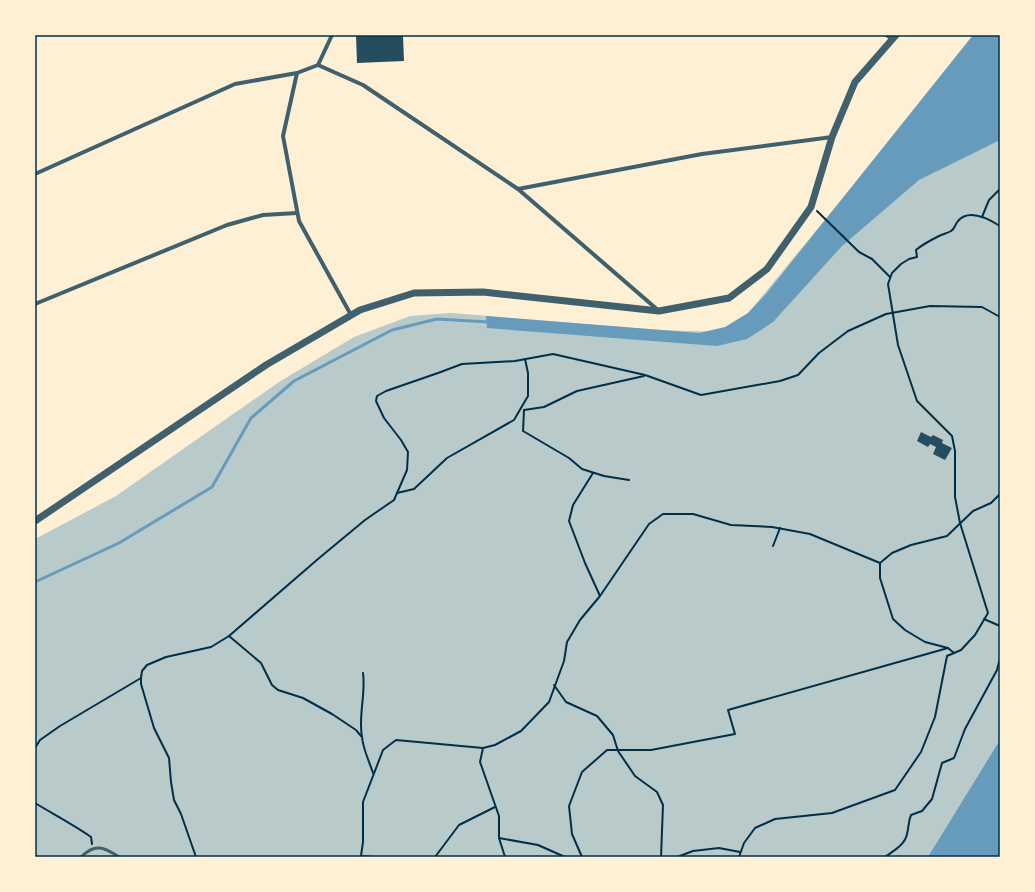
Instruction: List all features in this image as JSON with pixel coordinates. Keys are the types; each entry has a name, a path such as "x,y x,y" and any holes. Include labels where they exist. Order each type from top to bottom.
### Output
{"street":[{"path":"35,174 235,84 297,73 318,65 332,35"},
{"path":"35,521 266,365 360,310 414,293 483,292 659,311 729,298 767,270 811,207 832,137 855,82 891,36"},
{"path":"318,65 363,85 518,189 659,311"},
{"path":"297,73 283,136 299,221 351,315"},
{"path":"518,189 702,154 832,137"},
{"path":"35,304 227,225 263,215 298,213"}],"lane":[{"path":"81,857 87,852 98,847 109,850 119,857"}],"path":[{"path":"982,217 988,200 1000,189"},
{"path":"739,857 744,843 755,828 775,819 832,813 895,790 920,752 935,718 947,656 961,650 975,634 988,613 960,522 955,497 955,450 952,436 917,401 898,345 888,284 892,273 901,264 909,259 917,258 916,250 924,244 952,230 957,221 964,215 973,215 989,219 1000,226"},
{"path":"823,217 859,252 872,259 890,277"},
{"path":"196,857 181,814 174,800 171,782 170,758 154,728 140,678 142,671 147,665 166,657 211,647 229,636 365,520 394,500 407,470 408,452 402,440 384,418 376,401 377,396 386,391 462,364 493,363 553,354 645,375 702,395 780,381 798,375 819,354 848,331 886,314 930,306 975,307 982,308 1000,317"},
{"path":"397,493 414,489 447,458 514,420 528,396 528,374 525,359"},
{"path":"520,410 544,408 577,391 645,375"},
{"path":"524,410 523,431 569,458 582,469 604,476 629,480"},
{"path":"593,473 573,505 569,521 585,563 600,596"},
{"path":"880,563 892,553 911,545 947,536 973,511 991,503 1000,494"},
{"path":"375,857 360,856 363,842 363,802 383,750 396,740 483,748 495,745 521,731 549,702 564,661 567,642 580,620 600,596 649,524 663,514 693,514 731,524 780,528 810,534 880,563"},
{"path":"773,546 780,528"},
{"path":"880,563 880,578 893,619 905,630 925,642 948,648 954,653"},
{"path":"984,619 1000,626"},
{"path":"229,636 261,663 272,685 278,690 303,698 332,714 356,730 362,736"},
{"path":"582,857 572,834 569,806 582,772 607,750 651,750 735,734 728,710 948,648"},
{"path":"885,857 899,848 907,836 908,821 911,815 922,811 932,799 942,763 954,758 965,729 997,670 1000,658"},
{"path":"363,673 365,684 362,704 362,736 374,774"},
{"path":"35,748 40,740 60,726 140,678"},
{"path":"554,685 566,702 597,716 613,735 618,751 635,776 657,792 663,805 661,857"},
{"path":"483,748 480,762 499,816 499,838 505,857"},
{"path":"35,803 91,837 93,849"},
{"path":"435,857 459,825 495,807"},
{"path":"499,838 538,845 565,857"},
{"path":"677,857 693,851 719,848 740,852"}],"shaded area":[{"path":"977,35 1000,35 1000,857 35,857 35,539 116,496 279,382 354,337 410,316 451,313 660,330 719,332 744,318"}],"water":[{"path":"973,35 1000,35 1000,140 919,180 842,246 773,322 747,339 717,346 487,328 486,316 699,333 725,327 748,313 766,294"},
{"path":"1000,740 1000,857 928,857"}],"building":[{"path":"356,35 403,35 404,61 357,63"},
{"path":"921,432 931,437 933,435 943,440 942,443 952,448 945,460 933,454 936,447 930,444 928,447 917,441"}],"waterway":[{"path":"35,582 119,543 212,487 251,418 294,381 392,330 437,319 489,322"}]}
